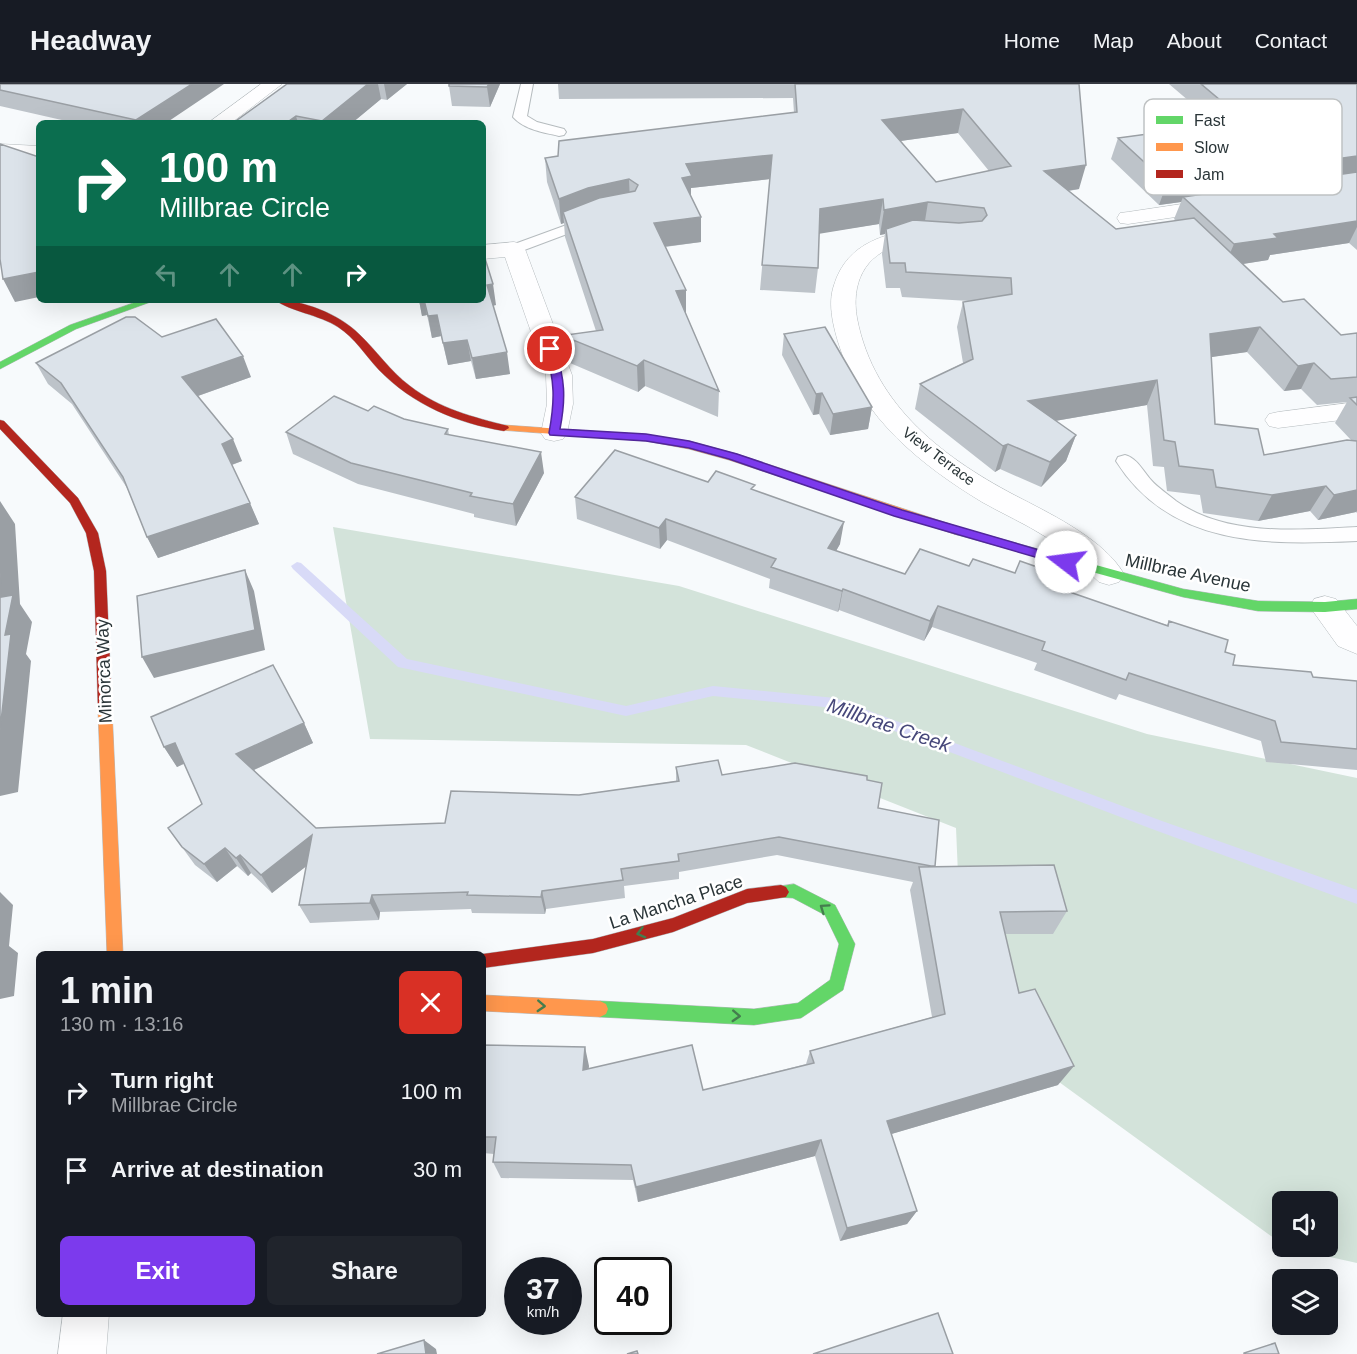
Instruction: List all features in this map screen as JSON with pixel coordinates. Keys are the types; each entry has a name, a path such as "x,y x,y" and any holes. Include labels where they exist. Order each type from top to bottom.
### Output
{"street":[{"path":"222,120 273,84"},
{"path":"0,150 36,152"},
{"path":"1128,218 1243,201"},
{"name":"View Terrace","path":"949,237 930,235 904,237 880,245 861,256 848,272 843,294 846,322 855,361 871,392 895,422 939,459 992,495 1056,530 1086,552 1109,574"},
{"path":"486,252 514,249 559,375 560,404 554,433"},
{"path":"0,366 57,333 105,313 140,303"},
{"name":"Millbrae Avenue","path":"289,303 320,314 348,328 384,369 414,393 452,415 501,428 646,438 689,444 898,513 1183,593 1258,606 1325,607 1357,604"},
{"path":"1278,420 1357,410"},
{"name":"Minorca Way","path":"0,423 74,501 92,533 100,571 115,951"},
{"path":"1325,607 1349,638 1357,642"},
{"name":"La Mancha Place","path":"486,962 593,946 673,925 747,896 794,891 830,910 847,944 837,985 801,1010 754,1017 486,1003"},
{"path":"82,1354 86,1317"}],"lane":[{"path":"527,84 520,117 532,126 559,132"},
{"path":"514,249 607,215"},
{"path":"1125,461 1148,489 1172,507 1202,524 1243,534 1280,537 1357,534"}],"shaded area":[{"path":"333,527 679,586 1147,734 1357,778 1357,1263 1330,1257 1338,1257 1338,1191 1272,1191 1272,1237 964,1013 956,828 746,745 370,739"}],"building":[{"path":"0,84 192,84 136,120 0,90"},
{"path":"287,84 368,84 323,120 296,116 290,120 237,120"},
{"path":"449,84 489,84 487,87 449,86"},
{"path":"795,84 1079,84 1086,165 1044,171 1116,229 1194,218 1283,302 1304,299 1341,335 1357,333 1357,377 1331,379 1314,363 1298,366 1260,327 1210,334 1215,424 1258,429 1264,455 1347,440 1357,441 1357,490 1334,495 1326,486 1272,495 1216,487 1213,470 1179,466 1175,442 1164,440 1157,380 1028,401 1076,435 1050,462 1008,444 1003,446 920,384 973,359 963,302 1012,294 1011,278 906,272 905,263 890,263 886,229 913,220 959,223 982,221 987,215 984,208 928,202 884,210 883,199 820,209 818,268 762,265 772,155 686,164 692,176 682,178 701,217 654,223 686,290 676,291 719,391 644,360 637,366 568,338 566,335 603,330 563,212 599,198 635,191 638,185 629,179 588,188 559,199 545,158 558,156 559,141 797,112","holes":["963,109 1011,166 936,182 882,120"]},
{"path":"1201,84 1357,84 1357,156 1342,158 1342,99 1219,99"},
{"path":"1144,135 1144,162 1118,138"},
{"path":"0,144 36,156 36,273 3,279 0,259"},
{"path":"1357,172 1357,221 1274,234 1278,238 1234,244 1183,197 1197,195 1342,195 1342,174"},
{"path":"486,262 493,284 487,285 507,352 472,358 467,340 443,343 437,315 428,316 425,303 486,303"},
{"path":"126,317 135,317 162,337 216,319 243,356 182,377 233,439 222,444 250,503 147,537 123,477 61,383 36,363"},
{"path":"825,327 872,407 833,414 822,393 816,394 784,334"},
{"path":"334,396 368,411 374,406 404,419 448,429 445,434 541,452 513,504 470,496 472,493 351,463 286,432"},
{"path":"1357,397 1357,405 1350,398"},
{"path":"615,450 708,482 716,471 755,485 751,489 844,522 828,548 905,574 920,549 969,566 973,559 1015,573 1020,561 1063,576 1058,588 1168,626 1169,621 1228,640 1225,652 1235,655 1233,665 1311,672 1313,677 1357,681 1357,749 1281,742 1275,721 1129,673 1126,680 1042,650 1045,642 938,606 930,621 843,589 842,591 771,567 776,559 666,519 659,528 575,497"},
{"path":"245,570 255,630 142,657 137,596"},
{"path":"0,572 1,597 13,595 5,635 11,634 0,730"},
{"path":"273,665 304,723 236,754 316,828 445,823 451,791 579,795 679,781 676,767 718,760 722,775 795,763 867,776 867,780 882,783 878,808 939,820 935,866 779,837 678,854 679,861 621,869 623,880 542,891 541,897 467,895 468,892 372,895 370,903 299,905 312,835 261,875 240,855 236,858 225,848 204,864 182,847 168,828 202,804 175,743 164,747 151,717"},
{"path":"1054,865 1067,911 1000,912 1019,993 1035,989 1074,1066 887,1121 917,1211 847,1228 821,1140 636,1187 631,1165 493,1162 496,1137 486,1137 486,1045 585,1047 583,1070 692,1045 703,1090 814,1063 810,1051 945,1014 919,867"},
{"path":"938,1313 953,1354 813,1354"},
{"path":"424,1340 426,1354 377,1354"},
{"path":"1275,1343 1279,1354 1244,1354 1244,1353"}],"waterway":[{"name":"Millbrae Creek","path":"297,566 403,663 626,711 713,691 835,703 1157,825 1357,897"}],"traffic: fast":[{"path":"0,366 73,327 142,303"},
{"path":"958,531 1183,593 1258,606 1325,607 1357,604"},
{"path":"600,1009 754,1017 801,1010 837,985 847,944 830,910 794,891 781,892"}],"traffic: slow":[{"path":"504,428 646,438 689,445 733,457 958,531"},
{"path":"105,709 115,951"},
{"path":"486,1003 600,1009"}],"traffic: jam":[{"path":"289,303 332,319 348,329 394,379 422,399 470,421 504,428"},
{"path":"0,423 74,501 92,533 100,571 105,709"},
{"path":"486,961 593,946 673,925 747,896 781,892"}],"route":[{"path":"550,349 559,375 560,404 554,433 646,438 689,444 898,513 1066,562"}]}
